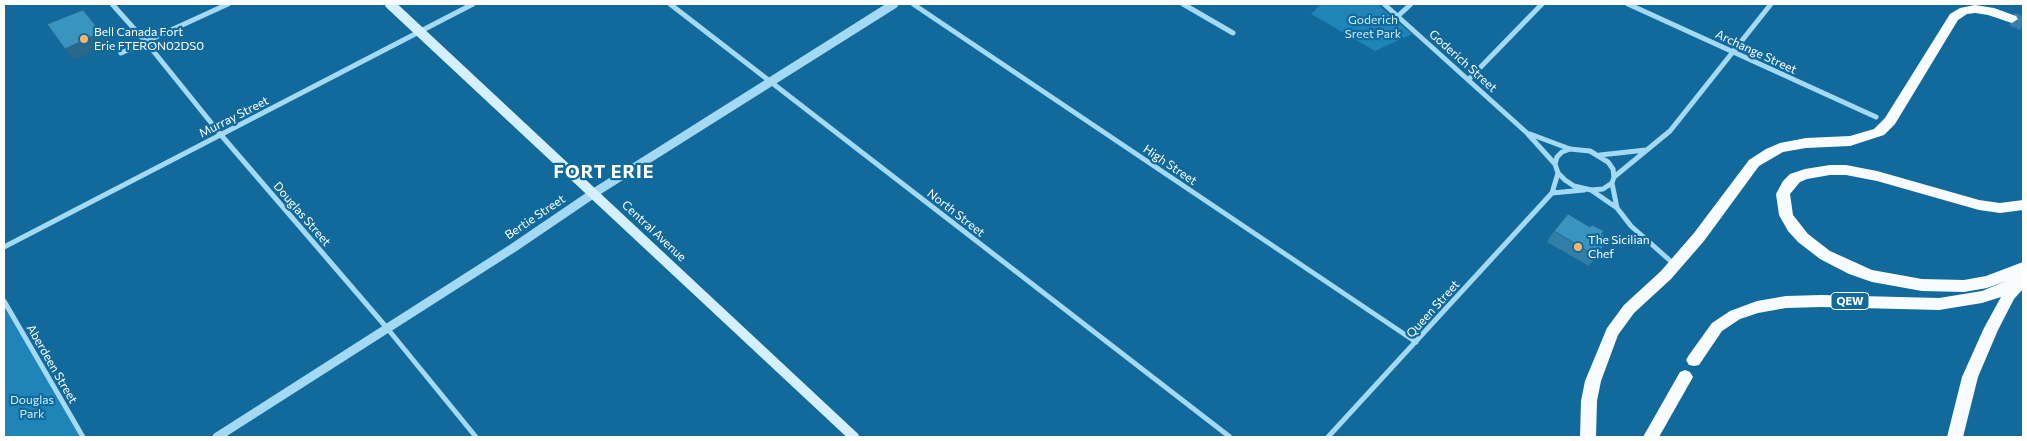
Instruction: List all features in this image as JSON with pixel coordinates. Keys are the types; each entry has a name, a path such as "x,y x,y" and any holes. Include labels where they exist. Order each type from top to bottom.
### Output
{"highway":[{"path":"1588,437 1589,401 1593,381 1612,332 1629,309 1676,265 1699,238 1746,172 1762,156 1780,148 1793,145 1850,142 1879,132 1890,121 1954,17 1969,10 1982,10 2012,19"},
{"path":"2023,205 2012,208 1990,207 1877,176 1838,170 1817,171 1800,176 1788,185 1783,194 1786,215 1793,227 1803,238 1825,255 1854,270 1872,276 1922,285 1964,286 1987,282 2023,268"},
{"name":"QEW","path":"1694,360 1717,327 1735,315 1756,307 1814,301 1938,304 1982,297 2003,290 2023,278"},
{"name":"QEW","path":"1955,437 1970,377 1991,328 2009,295 2023,278"},
{"path":"1652,437 1684,377"}],"main road":[{"name":"Central Avenue","path":"390,4 854,437"}],"street":[{"name":"Douglas Street","path":"112,4 146,42 221,135 387,328 476,437"},
{"path":"120,53 228,4"},
{"name":"Murray Street","path":"4,247 473,4"},
{"name":"North Street","path":"670,4 1230,437"},
{"name":"Bertie Street","path":"217,437 513,248 594,193 894,4"},
{"name":"High Street","path":"913,4 1416,342"},
{"path":"1183,4 1233,33"},
{"name":"Goderich Street","path":"1384,4 1527,133 1555,164"},
{"path":"1398,16 1411,4"},
{"path":"1468,79 1542,4"},
{"name":"Archange Street","path":"1628,4 1876,117"},
{"path":"1614,177 1646,150 1659,142 1670,131 1771,4"},
{"name":"Goderich Street","path":"1527,133 1570,149"},
{"path":"1617,208 1612,184 1614,177 1613,169 1600,155 1590,151 1570,149 1562,152 1557,157 1555,164 1558,173 1574,186 1588,190 1617,208 1631,226 1676,265"},
{"path":"1600,155 1646,150"},
{"name":"Queen Street","path":"1328,437 1552,194 1558,173"},
{"path":"1552,194 1603,189 1612,184"},
{"name":"Aberdeen Street","path":"4,301 83,437"}],"green space":[{"name":"Goderich Sreet Park","path":"1321,4 1377,4 1412,34 1375,51 1311,14"},
{"name":"Douglas Park","path":"4,301 83,437 4,437"}],"building":[{"path":"83,10 101,32 65,49 47,24"},
{"path":"1568,214 1590,227 1592,225 1604,231 1601,234 1609,239 1596,256 1554,231"}],"tunnel":[{"path":"2012,19 2023,24"}],"place":[{"name":"Bell Canada Fort Erie FTERON02DS0","path":"84,39"},
{"name":"The Sicilian Chef","path":"1578,247"}],"district":[{"name":"FORT ERIE","path":"604,172"}]}
